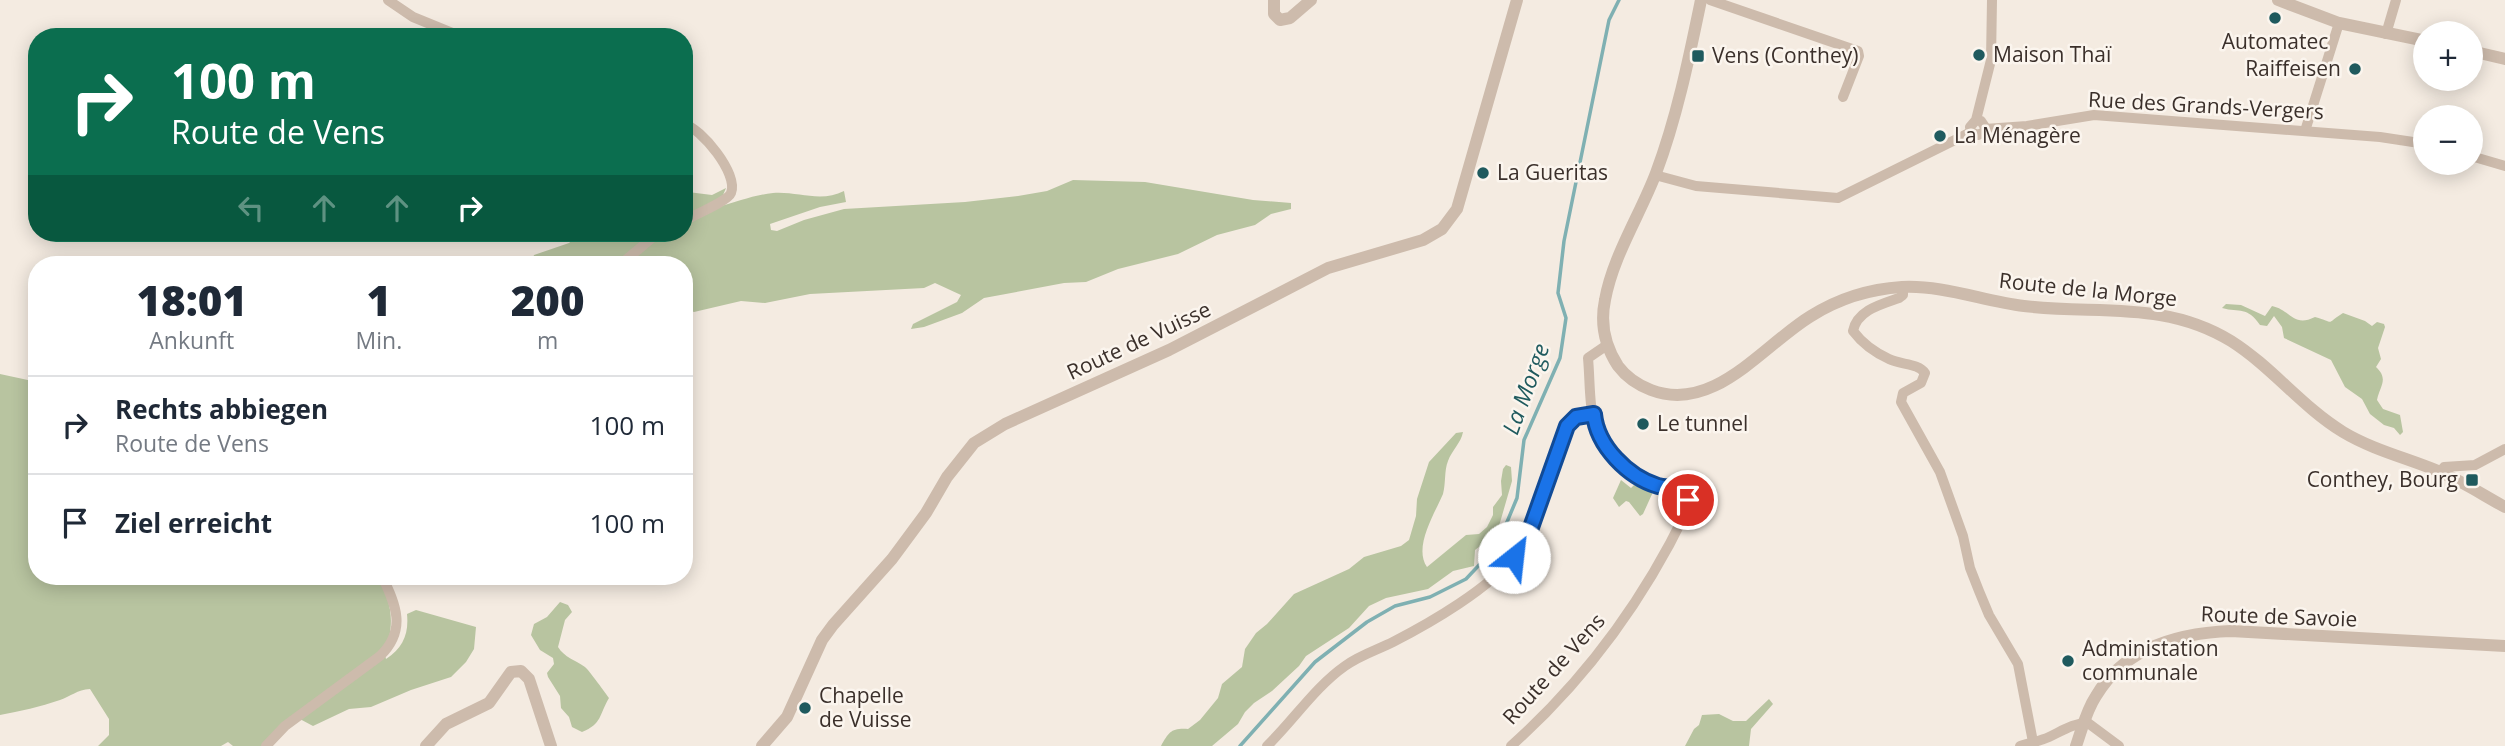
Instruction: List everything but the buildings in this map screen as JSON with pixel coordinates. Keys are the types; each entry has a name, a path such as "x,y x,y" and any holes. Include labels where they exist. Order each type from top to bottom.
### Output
{"street":[{"path":"388,0 413,17 440,28"},
{"path":"1274,0 1273,14 1280,20 1290,18 1311,0"},
{"name":"Route de Vuisse","path":"762,746 787,717 827,633 845,609 892,559 926,513 947,477 974,443 1005,424 1169,350 1328,268 1423,240 1442,229 1457,209 1517,0"},
{"name":"Route de la Morge","path":"1701,0 1683,83 1655,175 1608,287 1603,316 1607,345 1619,367 1640,385 1675,396 1694,394 1726,380 1814,314 1865,293 1903,287 1936,288 2021,306 2151,312 2188,321 2221,336 2256,358 2343,432 2378,449 2440,472 2505,507"},
{"path":"1710,0 1858,51 1859,56 1843,97"},
{"path":"1971,132 1971,124 1976,120 1991,60 1992,0"},
{"path":"2278,0 2339,23 2413,39"},
{"path":"2386,34 2396,0"},
{"path":"2305,131 2339,23"},
{"path":"2483,54 2505,59"},
{"name":"Rue des Grands-Vergers","path":"1985,129 2026,126 2094,115 2380,137 2413,142"},
{"path":"1655,175 1696,186 1838,198 1971,132 1978,135 1985,129 1983,123 1976,120"},
{"path":"693,126 717,154 732,185 732,192 727,198 693,215"},
{"path":"2483,160 2505,166"},
{"path":"631,256 647,242"},
{"path":"1903,287 1903,295 1866,312 1854,325 1853,331 1866,345 1888,359 1917,366 1925,373 1922,383 1903,393 1901,402 1940,472 1964,536 1970,568 1979,591 1989,615 2018,664 2033,742"},
{"path":"1267,746 1343,667 1395,641 1451,608 1490,581 1514,557 1529,533 1567,426 1576,417 1594,414 1588,358 1607,345"},
{"name":"Route de Vens","path":"1511,746 1600,653 1628,615 1686,512 1686,492 1675,487 1661,487 1635,475 1616,459 1595,425 1594,414"},
{"path":"2440,472 2444,467 2475,465 2505,449"},
{"path":"266,746 285,726 388,647 396,631 397,615 386,585"},
{"name":"Route de Savoie","path":"2076,746 2100,689 2122,666 2158,644 2193,633 2231,631 2502,645"},
{"path":"426,746 446,724 489,703 506,676 515,670 523,672 530,679 551,746"},
{"path":"2020,746 2084,723 2088,723 2119,746"}],"green space":[{"path":"1073,180 1145,182 1253,200 1291,203 1291,209 1271,214 1255,225 1217,235 1178,254 1118,269 1086,282 1064,283 984,298 962,313 911,329 913,324 957,302 961,295 935,283 924,288 810,294 765,303 741,301 694,312 693,256 534,256 570,242 693,242 693,193 712,195 726,188 718,207 773,193 827,196 844,191 846,202 820,207 770,224 771,230 777,231 844,209 965,202 1047,191"},
{"path":"2226,304 2241,305 2265,316 2272,306 2302,320 2315,317 2330,322 2343,313 2372,326 2377,322 2384,324 2378,348 2381,359 2376,367 2383,379 2377,400 2383,409 2400,415 2403,432 2400,435 2394,428 2384,425 2370,414 2362,399 2345,387 2331,360 2284,338 2282,327 2274,316 2267,326 2260,325 2243,311 2222,308"},
{"path":"0,374 28,380 28,585 381,585 391,614 386,659 404,640 407,614 416,610 476,627 474,649 451,677 371,707 349,709 313,726 298,718 264,746 233,746 228,742 221,746 98,746 109,735 109,719 90,689 45,705 0,715"},
{"path":"1463,432 1448,461 1443,494 1427,530 1422,550 1427,567 1466,535 1479,534 1487,527 1493,515 1493,507 1502,495 1501,481 1506,465 1511,467 1512,481 1497,533 1475,550 1474,566 1453,571 1428,589 1386,598 1369,606 1349,628 1306,656 1299,666 1272,691 1254,703 1238,724 1212,746 1161,746 1171,732 1188,729 1200,720 1218,698 1222,684 1242,667 1245,649 1256,633 1294,594 1349,569 1364,557 1401,546 1409,540 1416,516 1417,499 1429,462 1456,433"},
{"path":"1621,480 1631,488 1634,485 1653,492 1640,516 1629,502 1626,501 1619,507 1613,498"},
{"path":"560,602 568,605 572,612 565,620 558,647 587,669 609,698 597,722 582,732 572,727 569,717 561,708 560,696 548,677 547,673 554,664 553,658 540,650 531,635 534,624 547,617"},
{"path":"1769,699 1773,704 1751,729 1749,746 1685,746 1699,725 1702,715 1719,714 1733,721 1746,721"}],"waterway":[{"name":"La Morge","path":"1240,746 1315,662 1367,622 1395,606 1430,597 1466,579 1497,546 1517,498 1524,440 1560,358 1566,318 1558,293 1564,241 1609,20 1619,0"}],"place":[{"name":"Automatec","path":"2275,18"},
{"name":"Maison Thaï","path":"1979,55"},
{"name":"Vens (Conthey)","path":"1698,56"},
{"name":"Raiffeisen","path":"2355,69"},
{"name":"La Ménagère","path":"1940,136"},
{"name":"La Gueritas","path":"1483,173"},
{"name":"Le tunnel","path":"1643,424"},
{"name":"Conthey, Bourg","path":"2472,480"},
{"name":"Administation communale","path":"2068,661"},
{"name":"Chapelle de Vuisse","path":"805,708"}],"route":[{"path":"1514,557 1529,533 1561,437 1571,421 1581,415 1594,414 1595,425 1606,446 1628,470 1642,480 1686,492 1688,500"}]}
